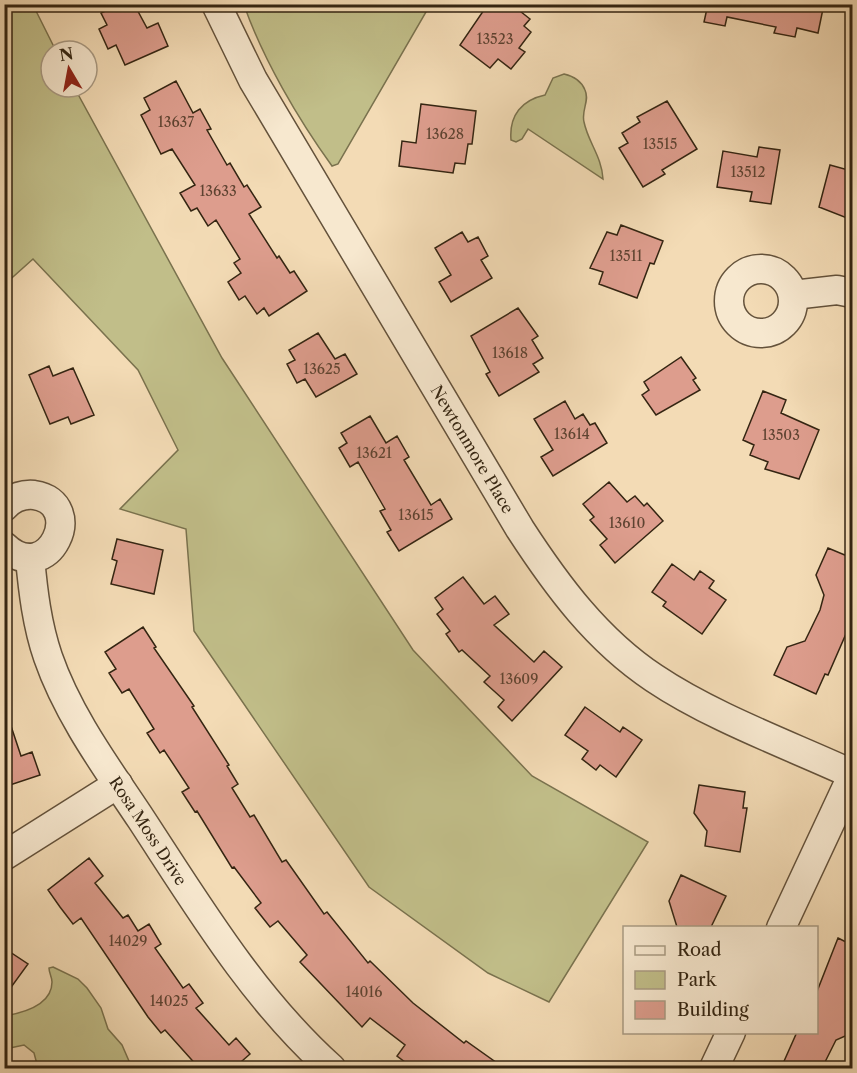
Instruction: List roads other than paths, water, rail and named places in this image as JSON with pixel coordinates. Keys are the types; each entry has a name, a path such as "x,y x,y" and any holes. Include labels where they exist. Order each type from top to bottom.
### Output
{"street":[{"name":"Newtonmore Place","path":"216,4 254,80 520,529 549,574 582,615 654,678 700,705 852,775"},
{"path":"793,295 837,290 852,293"},
{"path":"4,507 14,498 33,495 50,503 56,510 61,528 55,545 40,556 30,558 12,553 4,546"},
{"name":"Rosa Moss Drive","path":"30,558 41,635 48,658 74,712 118,784 236,962 276,1011 331,1068"},
{"path":"781,926 852,775"},
{"path":"4,856 118,784"},
{"path":"714,1068 730,1034"}]}
